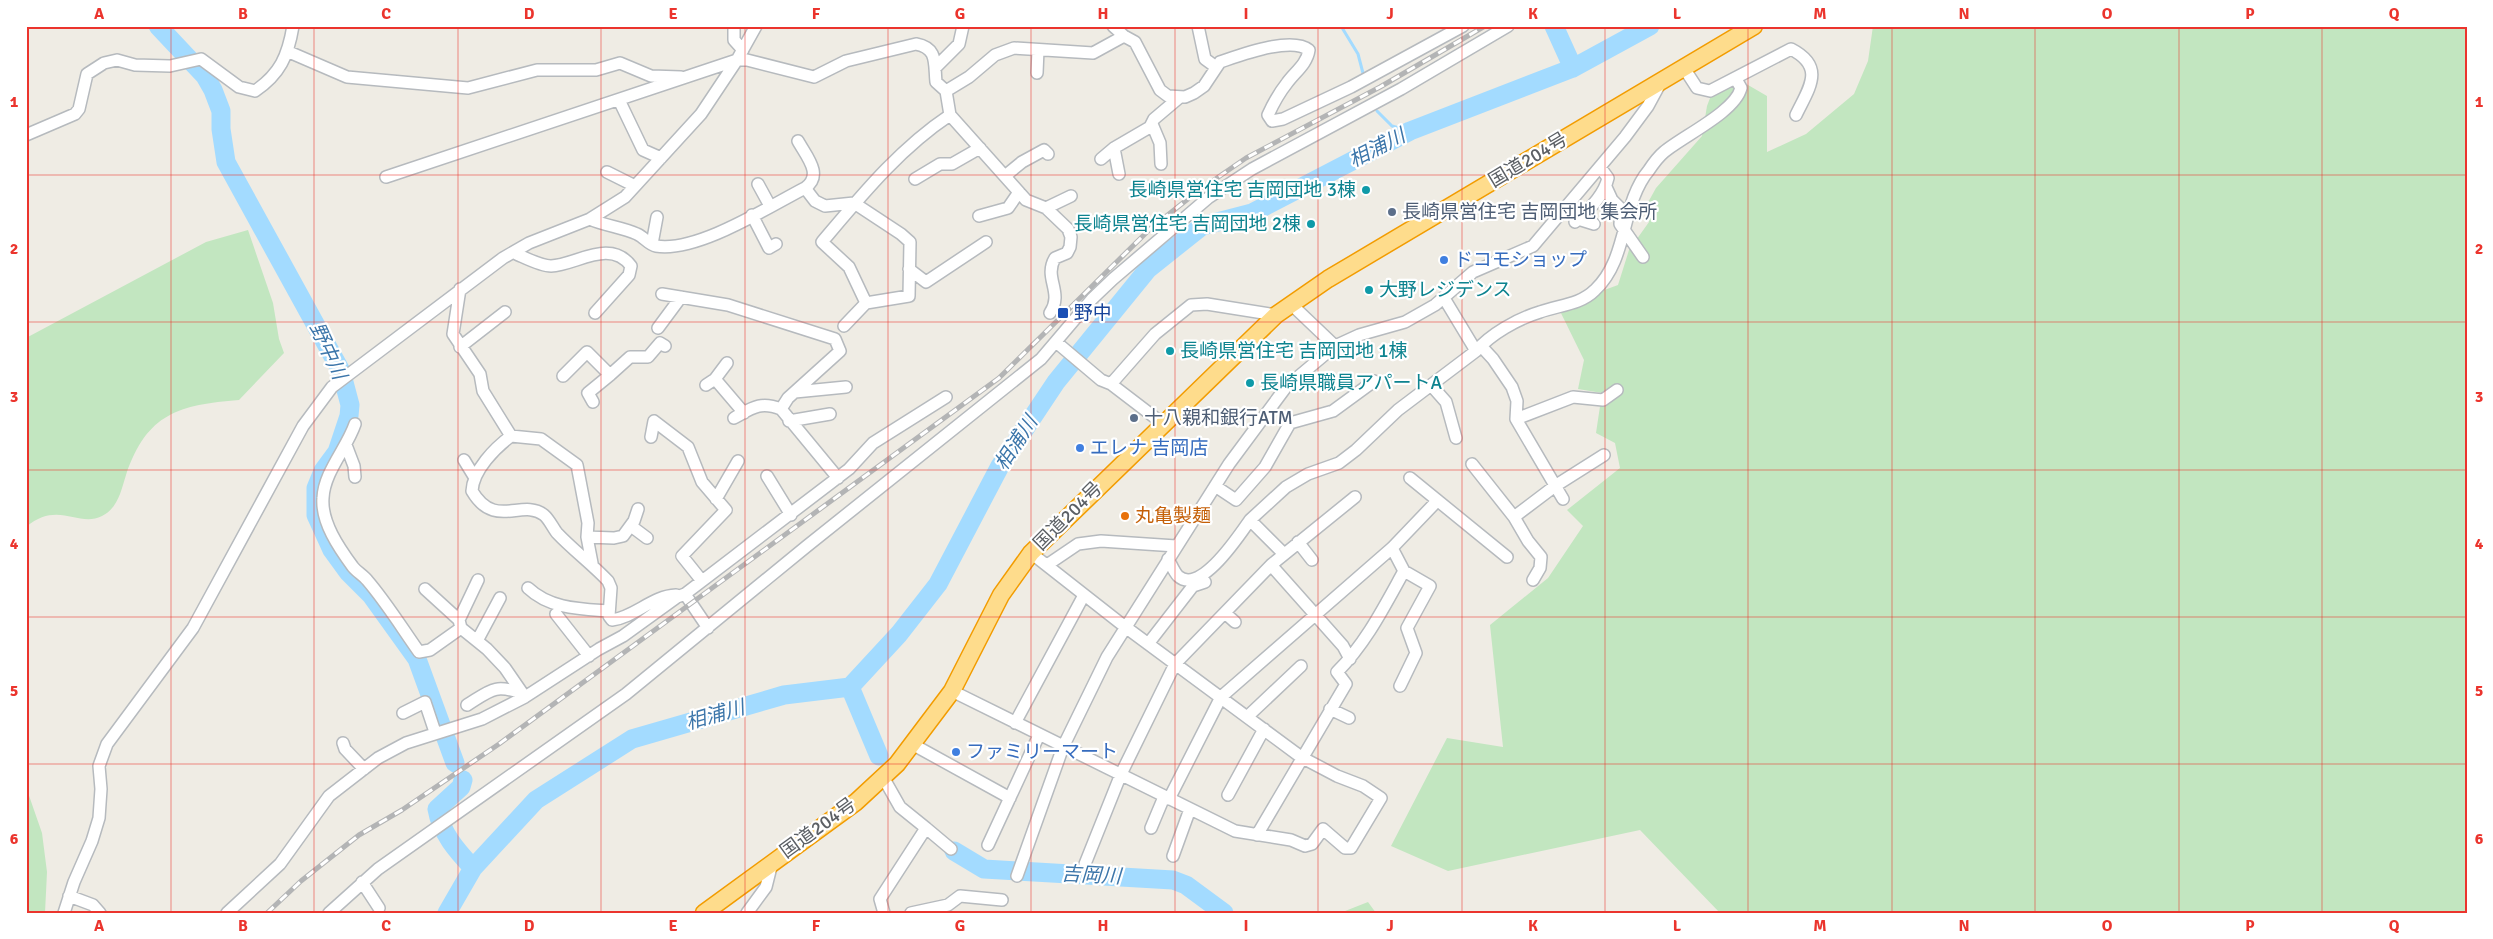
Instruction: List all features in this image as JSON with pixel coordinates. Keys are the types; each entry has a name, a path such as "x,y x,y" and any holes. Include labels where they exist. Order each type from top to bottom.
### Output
{"highway":[{"name":"国道204号","path":"704,913 772,861 856,802 897,764 952,692 1001,595 1031,552 1162,423 1276,315 1328,279 1754,26"}],"street":[{"path":"26,135 75,114 79,109 87,74 104,63 117,60 135,65 170,66 201,59 239,87 254,91 269,82 289,52 293,26"},
{"path":"734,26 734,40 740,55 747,60 814,77 846,61 916,44 927,46 933,53 936,82 946,91 950,115 1026,200 1046,208 1068,229 1071,237 1070,247 1067,253 1055,258 1051,265 1050,271 1056,291 1055,305 1050,313"},
{"path":"64,913 99,818 101,789 99,766 107,744 193,628 303,426 332,387 503,258 529,243 590,219 625,197 701,114 740,55 756,26"},
{"path":"935,68 959,44 964,26"},
{"path":"1113,26 1124,36 1135,42 1160,90 1168,96 1180,97 1194,93 1204,86 1220,62 1286,45 1304,46 1309,50 1308,59 1285,86 1268,115 1272,121 1283,119 1352,87 1463,26"},
{"path":"1198,26 1205,60 1216,68"},
{"path":"329,913 362,882 626,694 1041,359 1092,299 1208,198 1252,169 1384,98 1508,26"},
{"path":"946,91 969,77 995,55 1014,48 1093,52 1124,36"},
{"path":"1684,68 1697,88 1704,92 1710,91 1792,49 1802,54 1811,65 1812,79 1796,115"},
{"path":"1037,72 1038,50"},
{"path":"289,52 347,77 468,88 537,70 596,70 620,63 651,76 688,78"},
{"path":"386,177 688,78 740,55"},
{"path":"1168,559 1178,575 1184,579 1192,579 1219,562 1230,542 1251,525 1286,487 1308,474 1339,463 1398,410 1478,348 1488,338 1537,312 1582,301 1608,276 1617,259 1634,198 1647,173 1663,152 1718,114 1739,96 1741,88 1736,79"},
{"path":"1017,876 1063,748 1107,656 1124,626 1215,486 1286,387 1335,346 1359,335 1405,322 1444,298 1473,272 1533,246 1637,122 1661,82"},
{"path":"1101,159 1114,148 1150,128 1154,119 1180,97"},
{"path":"619,100 643,150 661,158"},
{"path":"866,303 848,267 822,242 893,160 924,133 950,115"},
{"path":"1152,124 1160,143 1161,164"},
{"path":"590,219 602,225 639,234 652,244 670,247 700,242 812,184 815,177 814,169 798,141"},
{"path":"915,179 929,175 940,164 952,164 980,148"},
{"path":"1114,148 1119,174"},
{"path":"1005,176 1022,162 1044,150 1048,154"},
{"path":"1594,224 1576,221 1606,188 1608,178 1600,167"},
{"path":"607,172 635,186"},
{"path":"758,184 770,206"},
{"path":"806,188 815,201 825,206 854,203 910,242 909,296 866,303 844,326"},
{"path":"1606,188 1612,200 1621,209 1620,224 1643,258"},
{"path":"979,216 1008,208 1019,192"},
{"path":"1046,208 1071,196"},
{"path":"752,215 769,248 776,244"},
{"path":"652,244 657,217"},
{"path":"910,269 926,282 986,242"},
{"path":"514,253 549,266 588,255 606,253 628,262 631,266 629,275 596,313"},
{"path":"460,289 453,334 480,374 483,391 511,436"},
{"path":"662,294 728,305 834,339 840,351 795,392 781,409"},
{"path":"658,328 681,297"},
{"path":"1444,298 1478,348 1493,358 1512,387 1517,401 1516,419 1563,499"},
{"path":"1106,382 1154,334 1191,305 1207,304 1276,315"},
{"path":"1292,305 1335,346"},
{"path":"460,347 486,321 506,312"},
{"path":"1056,342 1162,423"},
{"path":"593,402 588,393 630,357 645,362 660,343 665,346"},
{"path":"563,376 587,352 610,375"},
{"path":"727,362 711,382 739,415 755,406 769,404 781,409 816,449 838,478"},
{"path":"1215,486 1236,500 1264,467 1290,423 1333,411 1374,381"},
{"path":"1431,385 1446,402 1456,438"},
{"path":"795,392 846,387"},
{"path":"1516,419 1573,397 1603,400 1618,390"},
{"path":"227,913 280,864 329,796 378,758 406,743 435,732 482,719 623,636 677,597 685,594 791,515 849,470 874,443 946,397"},
{"path":"790,421 830,414"},
{"path":"652,437 654,421 688,447 702,482 726,510 682,556 702,581"},
{"path":"355,424 346,446 329,476 322,497 324,515 334,538 354,568 366,579 419,652 430,650 460,624 473,583"},
{"path":"592,563 587,537 588,523 577,465 541,439 511,436 496,448 475,478 472,491 483,506 492,511 536,511 544,515 558,534 592,563 608,581 612,588 608,616 612,620 620,619 651,602 670,595 685,594"},
{"path":"346,446 354,466 355,477"},
{"path":"1514,517 1555,486 1604,455"},
{"path":"464,460 475,478"},
{"path":"716,499 738,461"},
{"path":"1472,464 1514,517 1541,557 1540,568 1533,580"},
{"path":"767,476 791,515"},
{"path":"1410,478 1507,557"},
{"path":"1085,864 1121,774 1175,664 1271,565 1355,497"},
{"path":"1150,828 1221,698 1392,548 1438,501"},
{"path":"587,537 614,538 623,536 631,526 638,509"},
{"path":"1251,525 1284,554"},
{"path":"1148,644 1193,586 1212,576 1233,556 1251,525"},
{"path":"631,526 646,538"},
{"path":"1047,565 1078,544 1100,541 1176,546"},
{"path":"1298,542 1312,560"},
{"path":"1392,548 1404,571 1430,586 1407,628 1416,653 1400,686"},
{"path":"952,692 1235,831 1291,840 1305,846 1312,844 1323,829 1345,848 1352,848 1381,798 1363,786 1337,776 1301,757 1124,626 1031,552"},
{"path":"1271,565 1343,646 1350,659"},
{"path":"1257,835 1301,757 1346,684 1337,672 1350,659 1372,628 1404,571"},
{"path":"425,588 505,668 523,695"},
{"path":"528,588 551,603 571,608 609,611"},
{"path":"685,594 708,628"},
{"path":"1014,723 1084,594"},
{"path":"477,641 500,598"},
{"path":"1224,613 1236,622"},
{"path":"556,614 589,656"},
{"path":"1247,717 1300,666"},
{"path":"468,705 495,688 506,688 523,695"},
{"path":"403,713 425,702 435,732"},
{"path":"1330,709 1349,718"},
{"path":"1228,796 1264,729"},
{"path":"988,845 1038,735"},
{"path":"343,743 345,749 364,769"},
{"path":"912,744 1010,798"},
{"path":"883,777 900,806 951,848"},
{"path":"1173,856 1190,809"},
{"path":"884,913 880,899 926,828"},
{"path":"747,913 766,887 772,861"},
{"path":"362,882 379,908"},
{"path":"69,896 93,905 100,913"},
{"path":"912,913 948,905 960,896 1002,900"}],"green space":[{"path":"1873,26 2467,26 2467,913 1720,913 1640,830 1448,871 1391,846 1447,738 1503,747 1490,625 1548,578 1583,526 1567,510 1620,468 1615,443 1596,433 1602,393 1578,389 1584,360 1558,307 1618,285 1629,250 1649,222 1646,206 1656,188 1702,136 1707,106 1715,85 1736,78 1767,96 1767,152 1806,134 1854,94 1868,61"},
{"path":"248,230 273,303 279,339 284,353 239,400 199,405 182,410 168,416 155,425 134,454 118,498 107,513 93,519 58,515 48,516 37,519 26,527 26,338 206,242"},
{"path":"26,787 42,833 47,872 45,913 26,913"},
{"path":"1368,902 1376,913 1340,913"}],"waterway":[{"name":"野中川","path":"158,26 205,76 213,90 221,111 221,129 226,162 341,371 350,405 349,416 337,452 323,471 316,488 316,515 332,550 348,572 371,595 417,659 455,763"},
{"path":"1341,26 1358,54 1364,77"},
{"path":"1554,26 1573,68"},
{"name":"相浦川","path":"447,913 473,868 536,800 632,739 784,695 850,687 899,634 938,584 1000,466 1056,382 1148,269 1202,226 1252,213 1410,131 1573,68 1650,26"},
{"path":"1377,111 1392,126 1410,131"},
{"name":"吉岡川","path":"850,687 879,756"},
{"name":"野中川","path":"463,780 461,787 437,809 446,834 473,868"},
{"name":"吉岡川","path":"954,851 984,869 1173,880 1186,885 1224,913"}],"railway":[{"path":"267,913 301,881 359,835 402,810 499,744 999,378 1150,229 1198,191 1246,158 1380,87 1485,26"}],"place":[{"name":"長崎県営住宅 吉岡団地 3棟","path":"1366,190"},
{"name":"長崎県営住宅 吉岡団地 集会所","path":"1392,212"},
{"name":"長崎県営住宅 吉岡団地 2棟","path":"1311,224"},
{"name":"ドコモショップ","path":"1444,260"},
{"name":"大野レジデンス","path":"1369,290"},
{"name":"野中","path":"1063,313"},
{"name":"長崎県営住宅 吉岡団地 1棟","path":"1170,351"},
{"name":"長崎県職員アパートA","path":"1250,383"},
{"name":"十八親和銀行ATM","path":"1134,418"},
{"name":"エレナ 吉岡店","path":"1080,448"},
{"name":"丸亀製麺","path":"1125,516"},
{"name":"ファミリーマート","path":"956,752"}]}
